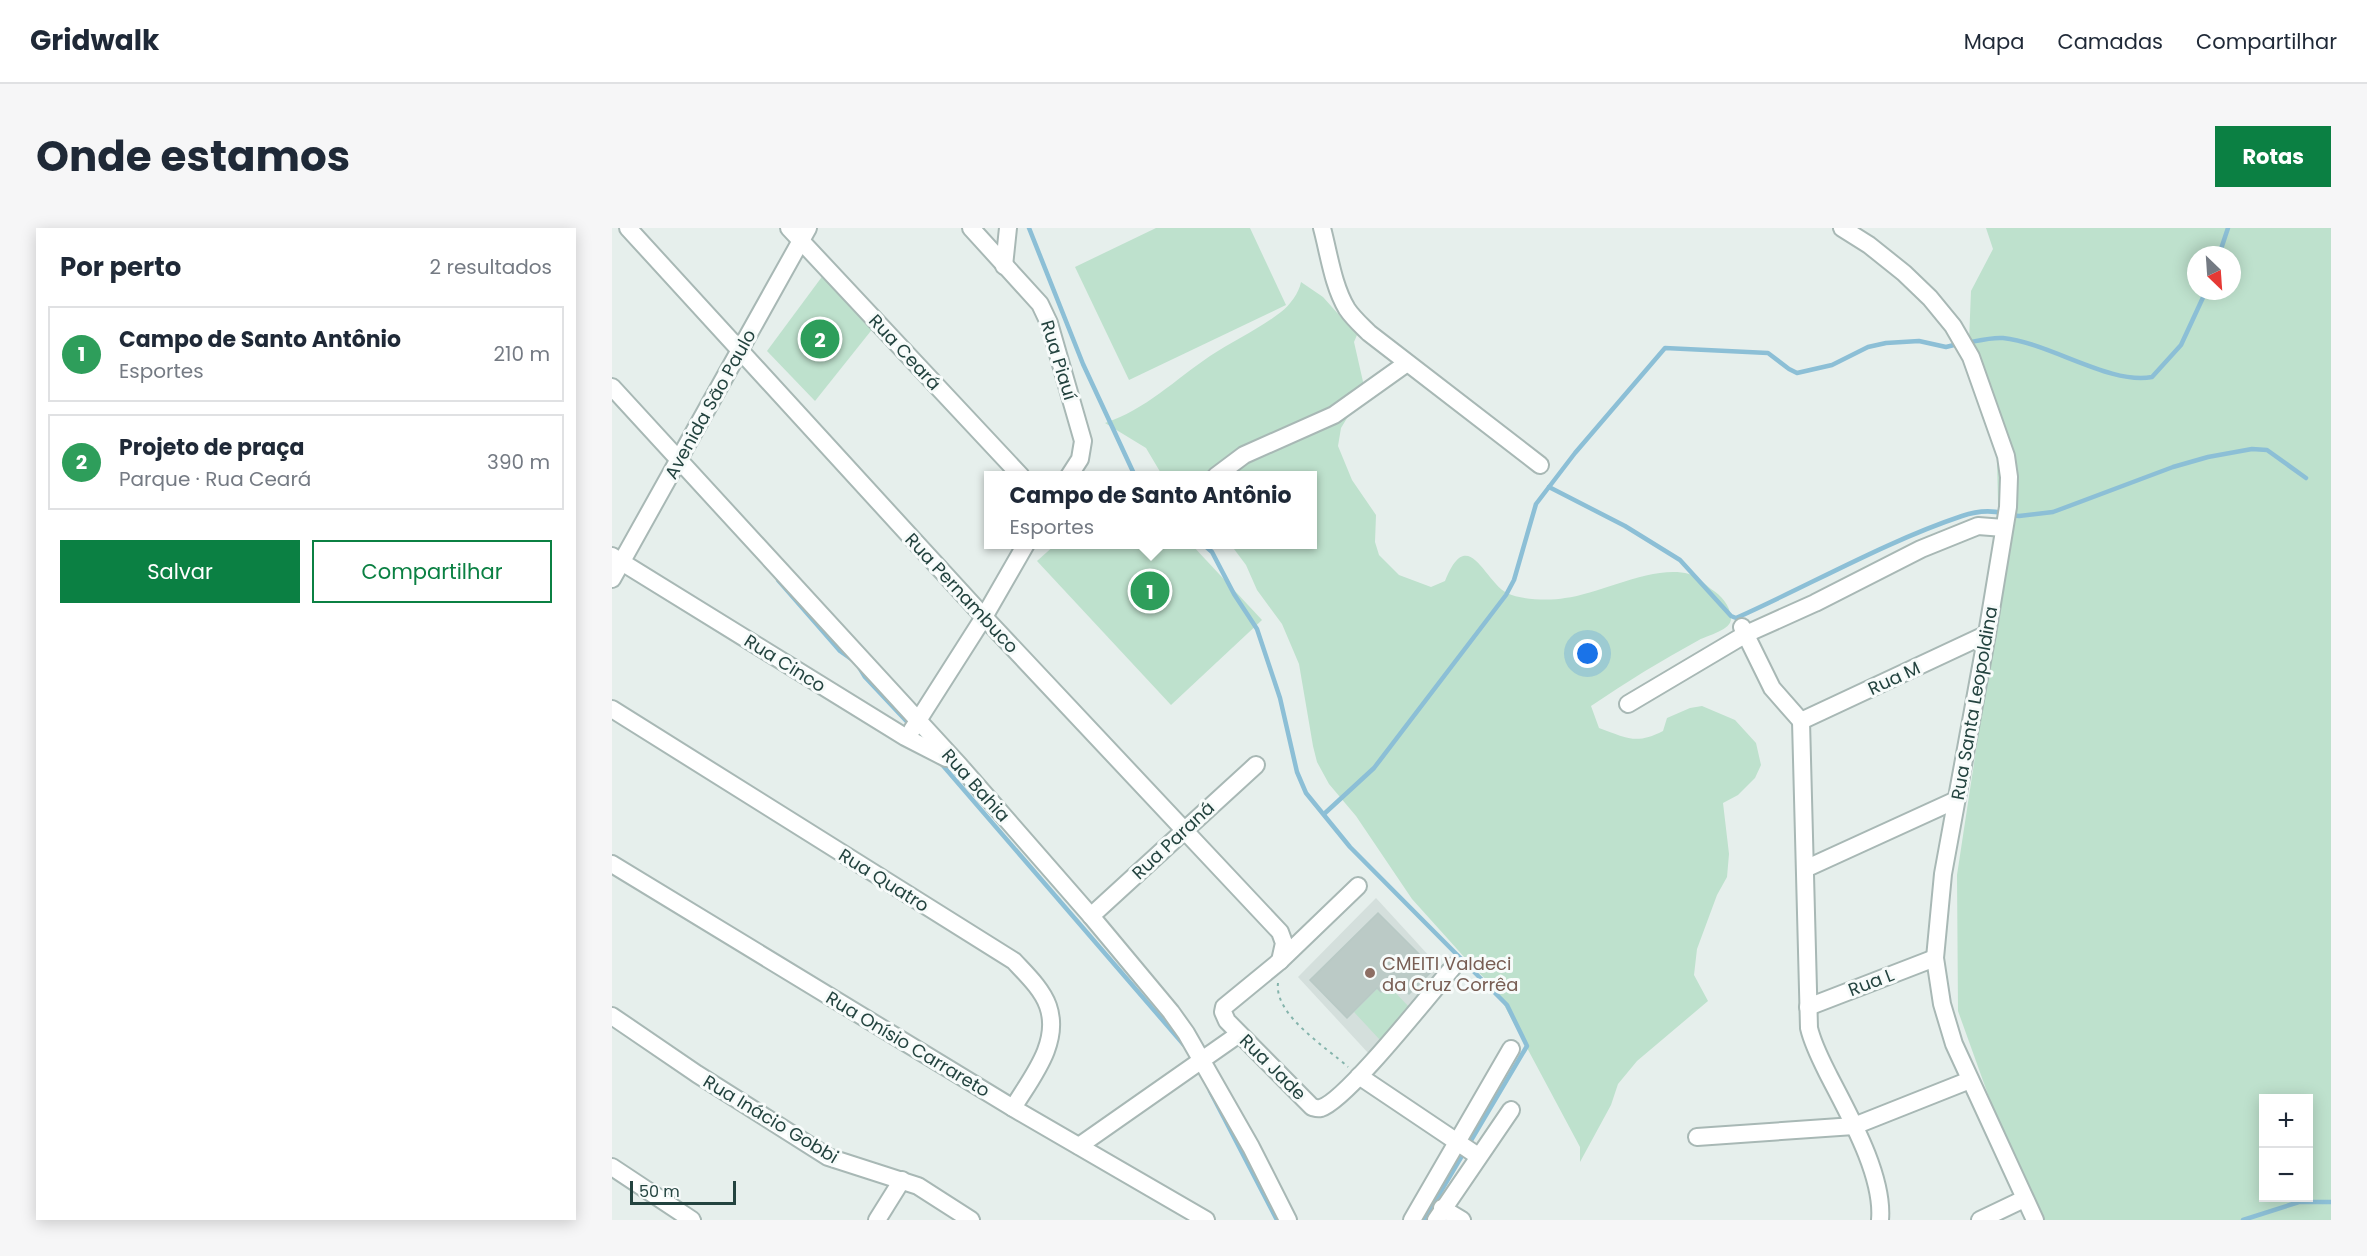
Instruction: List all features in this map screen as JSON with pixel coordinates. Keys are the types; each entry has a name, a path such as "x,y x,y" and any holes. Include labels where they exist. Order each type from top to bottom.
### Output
{"street":[{"name":"Rua Pernambuco","path":"628,228 984,617 1280,932 1284,943 1280,962"},
{"name":"Rua Piauí","path":"970,228 1040,304 1049,322 1082,436 1083,447 1080,459 1072,471"},
{"path":"1004,266 1008,228"},
{"path":"1322,228 1339,292 1346,308 1369,333 1540,465"},
{"name":"Rua Santa Leopoldina","path":"1842,228 1869,245 1930,298 1953,326 1971,357 2006,456 2009,493 1987,634 1941,884 1935,958 1942,1004 1954,1044 2035,1220"},
{"name":"Avenida São Paulo","path":"612,579 617,559 680,459 799,232"},
{"name":"Rua Ceará","path":"799,232 1016,471"},
{"path":"1223,471 1244,456 1334,415 1407,363"},
{"name":"Rua Bahia","path":"612,387 960,766 1171,1012 1251,1147 1288,1220"},
{"path":"1628,704 1744,631 1815,603 1920,549 1978,526 2004,528"},
{"path":"905,737 918,722 984,617 1023,549"},
{"name":"Rua Cinco","path":"617,559 905,737 960,766"},
{"path":"1744,631 1772,688 1801,721 1808,1007 1811,1038 1854,1126 1874,1175 1880,1195 1880,1220"},
{"name":"Rua M","path":"1801,721 1987,634"},
{"name":"Rua Quatro","path":"612,709 1014,962 1035,984 1048,1005 1052,1031 1045,1053 1013,1108"},
{"name":"Rua Paraná","path":"1091,916 1256,765"},
{"path":"1805,869 1956,800"},
{"name":"Rua Onísio Carrareto","path":"612,864 1013,1108 1206,1220"},
{"name":"Rua Jade","path":"1358,886 1280,962 1224,1007 1222,1012 1239,1034 1312,1107 1317,1108 1328,1104 1359,1076 1454,966"},
{"name":"Rua L","path":"1808,1007 1935,958"},
{"name":"Rua Inácio Gobbi","path":"612,1016 828,1157 902,1180 932,1194 971,1220"},
{"path":"1079,1146 1239,1034"},
{"path":"1462,1220 1439,1214 1510,1049"},
{"path":"1359,1076 1466,1148"},
{"path":"1697,1137 1854,1126 1970,1080"},
{"path":"1412,1220 1466,1148 1511,1110"},
{"path":"612,1167 693,1220"},
{"path":"877,1220 902,1180"},
{"path":"1980,1220 2024,1199"}],"path":[{"path":"1280,962 1277,993 1288,1015 1359,1076"}],"shaded area":[{"name":"CMEITI Valdeci da Cruz Corrêa","path":"1376,898 1441,969 1370,1055 1298,977"}],"green space":[{"path":"1156,228 1250,228 1286,305 1129,380 1075,267"},
{"path":"1986,228 2331,228 2331,1220 2038,1220 2023,1192 1958,1011 1957,875 1995,625 1999,543 1996,418 1969,341 1971,291 1993,249"},
{"path":"824,274 874,327 815,401 767,351"},
{"path":"1301,282 1323,297 1357,335 1354,342 1364,386 1341,428 1338,446 1352,480 1376,515 1375,542 1379,555 1399,575 1431,587 1445,581 1453,564 1461,557 1469,556 1507,593 1544,600 1579,595 1644,576 1675,572 1697,578 1721,597 1729,609 1730,622 1724,629 1671,655 1591,706 1599,728 1624,737 1638,739 1663,731 1667,718 1690,708 1702,706 1735,720 1756,743 1761,765 1755,778 1738,795 1723,803 1729,854 1727,877 1717,895 1697,949 1694,975 1708,1001 1637,1061 1618,1084 1611,1105 1580,1162 1580,1147 1495,988 1412,899 1356,816 1329,784 1317,762 1313,746 1299,664 1282,624 1257,590 1246,565 1234,549 1317,549 1317,471 1160,471 1146,448 1105,423 1147,402 1210,356 1273,318 1291,302"},
{"path":"1050,549 1196,549 1262,620 1171,705 1037,561"},
{"path":"1388,985 1409,1007 1381,1041 1354,1012 1377,989 1381,992"}],"building":[{"path":"1378,913 1434,969 1409,994 1394,979 1381,992 1377,988 1347,1018 1310,980"}],"waterway":[{"path":"1029,228 1083,364 1133,471"},
{"path":"2222,246 2228,228"},
{"path":"1966,343 2003,338 2021,341 2118,375 2135,378 2152,377 2181,345 2202,300"},
{"path":"1324,814 1374,768 1506,595 1514,580 1536,504 1575,453 1665,348 1768,353 1797,373 1832,365 1868,347 1886,343 1919,341 1946,347 1958,344"},
{"path":"2011,515 2053,512 2173,467 2208,457 2252,449 2267,450 2306,478"},
{"path":"1549,487 1625,526 1680,560 1731,616 1736,618 1934,526 1972,513 1988,511 2003,513"},
{"path":"1209,549 1257,629 1280,698 1297,772 1306,793 1350,847 1507,1005 1527,1046 1424,1220"},
{"path":"778,580 840,651 854,661"},
{"path":"859,667 865,677 911,726"},
{"path":"939,761 1184,1045"},
{"path":"1210,1091 1277,1220"},
{"path":"2243,1220 2299,1202 2331,1202"}],"place":[{"name":"Projeto de praça","path":"820,339"},
{"name":"Campo de Santo Antônio","path":"1150,591"},
{"name":"CMEITI Valdeci da Cruz Corrêa","path":"1370,973"}]}
